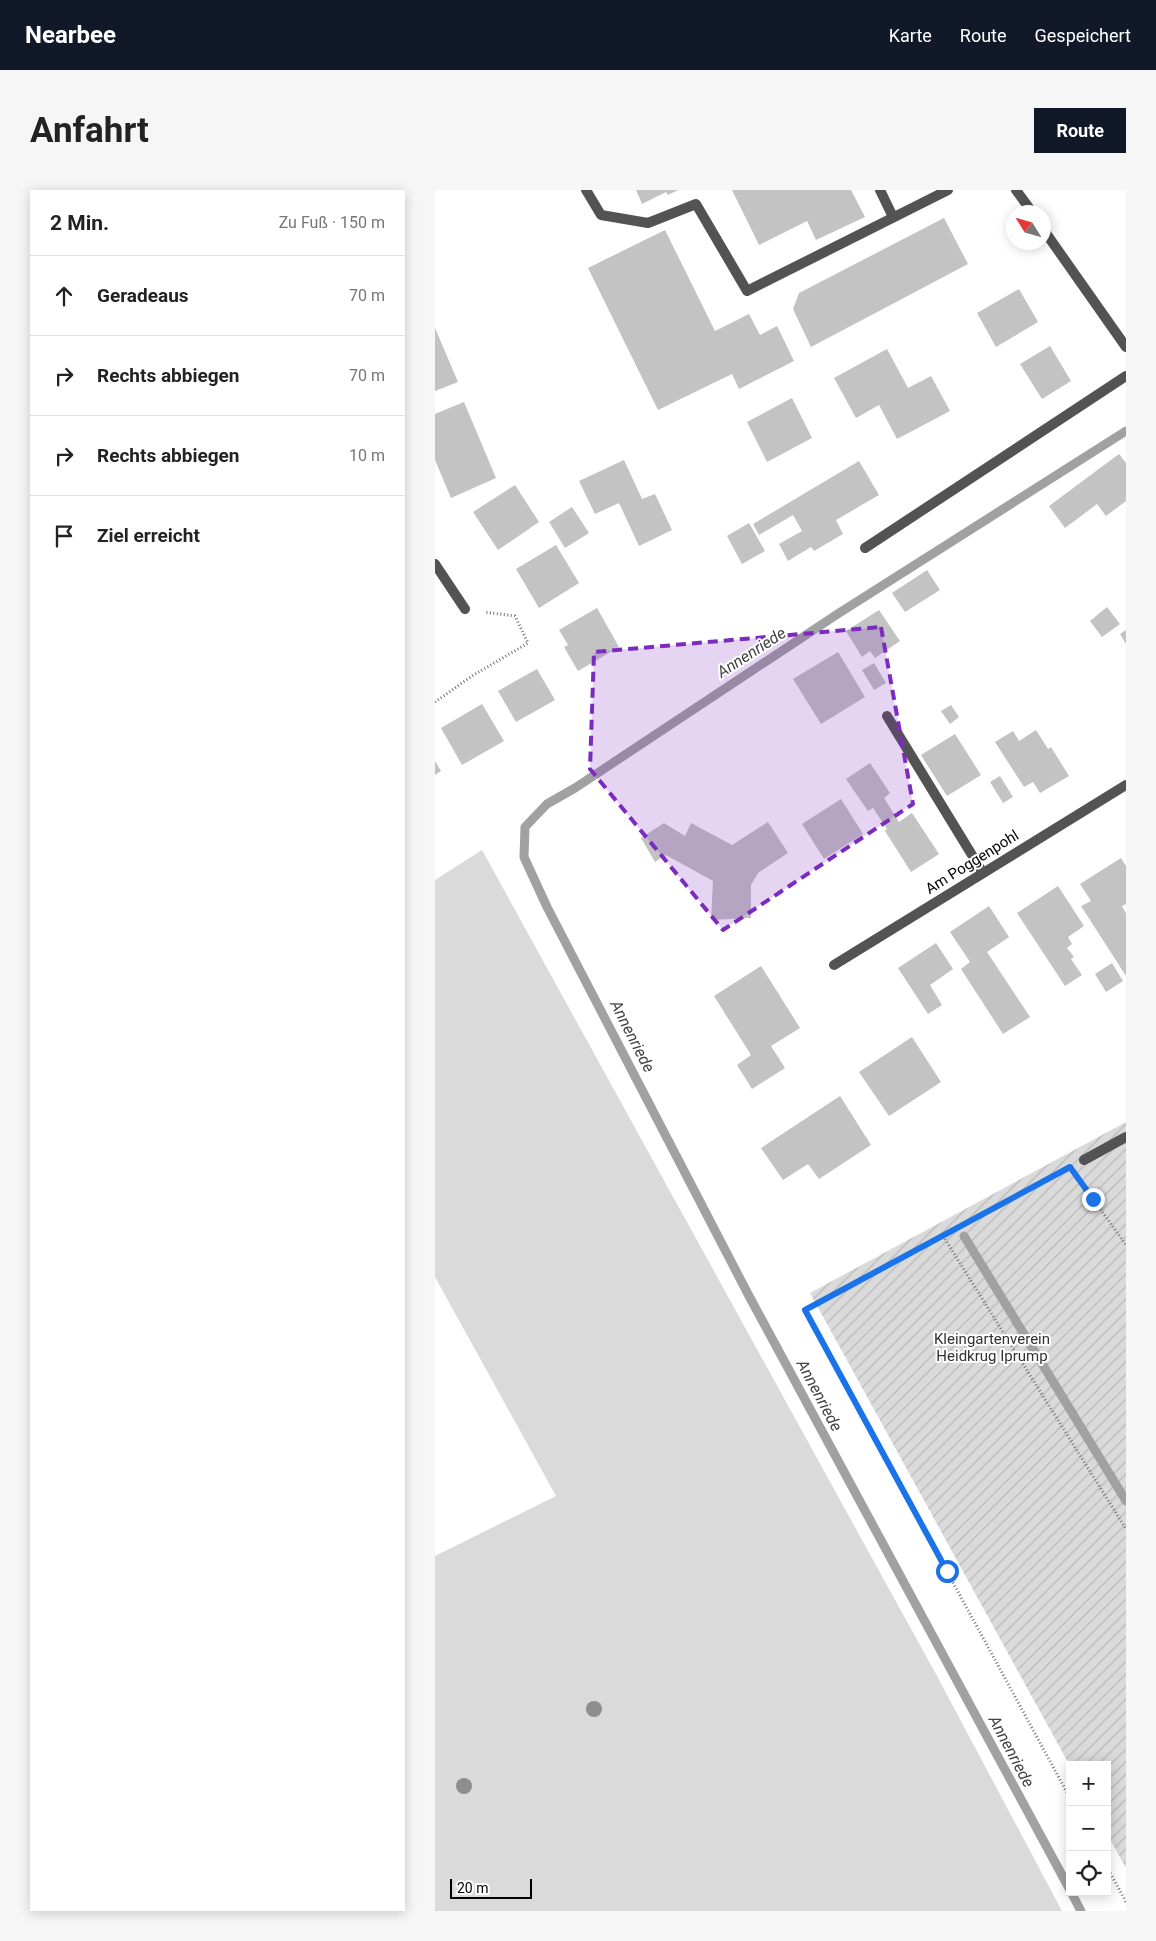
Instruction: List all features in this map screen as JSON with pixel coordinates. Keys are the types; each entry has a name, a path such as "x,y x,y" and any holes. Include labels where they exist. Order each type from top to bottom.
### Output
{"street":[{"path":"586,190 601,215 648,223 696,204 747,291 948,190"},
{"path":"880,190 893,217"},
{"path":"1017,190 1027,205"},
{"path":"1051,240 1126,347"},
{"path":"865,548 1126,376"},
{"path":"435,564 465,609"},
{"path":"887,716 983,873"},
{"name":"Am Poggenpohl","path":"834,965 1126,785"},
{"path":"1084,1160 1126,1137"}],"path":[{"path":"435,702 472,676 528,642 515,616 465,609"},
{"path":"1066,1791 805,1310 1084,1160"},
{"path":"1070,1167 1126,1245"},
{"path":"943,1236 1126,1529"},
{"path":"1111,1874 1126,1902"}],"highlighted area":[{"path":"881,627 913,804 723,930 590,769 594,652"}],"green space":[{"path":"482,850 937,1676 1062,1911 435,1911 435,1556 556,1496 435,1277 435,880"},
{"name":"Kleingartenverein Heidkrug Iprump","path":"1126,1122 1126,1868 1111,1841 1111,1761 1067,1761 810,1293"}],"building":[{"path":"636,190 678,190 668,195 666,192 642,204"},
{"path":"732,190 851,190 865,217 816,240 807,221 759,245"},
{"path":"944,218 968,264 811,347 793,309 799,293"},
{"path":"665,230 715,331 749,314 760,335 777,326 794,361 739,389 732,374 658,410 588,268"},
{"path":"1019,289 1038,322 996,347 977,313"},
{"path":"435,328 458,382 435,391"},
{"path":"1050,346 1071,381 1042,399 1020,364"},
{"path":"887,349 908,388 931,376 950,411 897,439 879,405 856,418 834,378"},
{"path":"792,398 812,438 767,462 747,422"},
{"path":"464,402 496,478 451,498 435,460 435,414"},
{"path":"1119,454 1126,463 1126,501 1106,516 1097,504 1065,528 1049,506"},
{"path":"624,460 642,499 655,494 672,530 639,546 619,503 595,514 579,481"},
{"path":"859,461 879,495 836,520 843,534 814,551 811,547 788,561 779,544 802,531 793,515 759,535 753,524"},
{"path":"515,485 539,522 498,550 473,512"},
{"path":"572,507 589,533 565,548 549,522"},
{"path":"749,523 765,551 742,564 727,536"},
{"path":"556,545 579,583 539,608 516,569"},
{"path":"927,570 940,590 905,612 892,593"},
{"path":"1107,607 1120,624 1102,637 1090,621"},
{"path":"597,608 619,647 578,671 564,647 568,645 559,630"},
{"path":"879,610 900,641 875,658 870,651 862,657 846,631"},
{"path":"1126,630 1126,644 1120,634"},
{"path":"838,652 865,697 821,724 793,679"},
{"path":"874,663 886,683 874,690 862,670"},
{"path":"537,669 555,700 516,722 498,691"},
{"path":"482,704 504,741 462,765 441,728"},
{"path":"951,705 959,717 950,724 941,711"},
{"path":"1036,730 1048,749 1051,747 1069,776 1040,793 1033,782 1024,787 995,742 1013,731 1019,741"},
{"path":"955,734 981,775 947,796 921,755"},
{"path":"435,761 441,771 435,775"},
{"path":"870,763 890,793 884,798 899,822 912,813 939,854 911,872 873,808 868,811 846,779"},
{"path":"1000,776 1013,797 1003,803 990,782"},
{"path":"841,799 863,834 824,859 802,824"},
{"path":"768,822 788,853 758,873 751,885 751,918 711,920 713,881 666,855 655,862 641,838 664,823 685,836 691,823 732,845"},
{"path":"1121,858 1126,866 1126,904 1122,906 1126,913 1126,976 1081,906 1091,901 1080,884"},
{"path":"1058,886 1084,926 1068,937 1072,944 1067,948 1074,957 1071,959 1082,975 1065,986 1017,913"},
{"path":"989,906 1009,937 987,952 1030,1017 1003,1034 961,969 970,962 950,932"},
{"path":"936,943 953,969 930,985 942,1005 928,1014 898,968"},
{"path":"1112,963 1123,981 1106,992 1095,974"},
{"path":"761,966 800,1028 771,1046 785,1068 752,1089 737,1065 751,1055 714,996"},
{"path":"912,1037 941,1082 889,1116 859,1072"},
{"path":"840,1096 871,1145 819,1179 808,1164 783,1180 761,1148"}],"waterway":[{"name":"Annenriede","path":"1066,1883 749,1296 547,907 524,857 525,827 547,804 575,788 836,615 1126,431"},
{"path":"964,1236 1126,1501"},
{"name":"Annenriede","path":"1073,1896 1081,1911"}],"route":[{"path":"947,1571 805,1310 1070,1167 1093,1199"}]}
